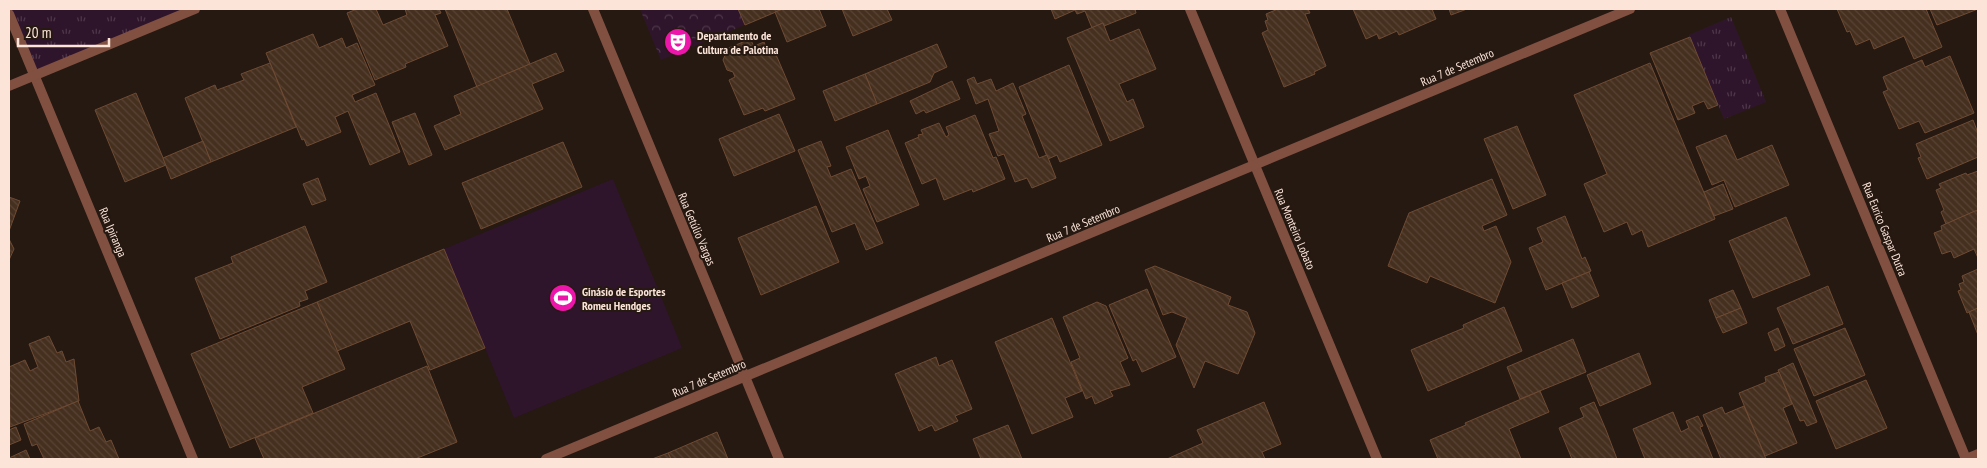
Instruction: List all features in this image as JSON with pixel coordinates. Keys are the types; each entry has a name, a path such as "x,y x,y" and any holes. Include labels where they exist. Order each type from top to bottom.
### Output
{"street":[{"path":"9,86 195,9"},
{"name":"Rua Getúlio Vargas","path":"593,9 779,459"},
{"name":"Rua Monteiro Lobato","path":"1190,9 1377,459"},
{"name":"Rua 7 de Setembro","path":"546,459 1630,9"},
{"name":"Rua Eurico Gaspar Dutra","path":"1780,9 1966,459"},
{"name":"Rua Ipiranga","path":"9,14 193,459"},
{"path":"1966,459 1978,454"}],"green space":[{"path":"9,9 195,9 34,76 9,14"},
{"name":"Departamento de Cultura de Palotina","path":"640,9 783,9 661,60"},
{"path":"1731,17 1766,102 1724,119 1689,35"},
{"name":"Ginásio de Esportes Romeu Hendges","path":"613,179 682,348 514,418 444,249"}],"building":[{"path":"357,9 376,9 383,25 407,15 405,9 439,9 441,13 435,15 448,46 405,64 406,67 375,80 347,13"},
{"path":"445,9 507,9 530,64 477,87"},
{"path":"738,9 783,9 745,25"},
{"path":"783,9 819,9 826,26 787,42 775,12"},
{"path":"842,9 887,9 892,20 853,36"},
{"path":"1051,9 1135,9 1136,13 1104,26 1103,23 1092,28 1085,11 1077,14 1075,10 1055,19"},
{"path":"1278,9 1308,9 1310,13 1305,14 1326,66 1314,72 1315,74 1284,87 1262,33 1268,30 1265,21 1268,20 1266,14"},
{"path":"1353,9 1432,9 1436,19 1399,35 1397,31 1379,39 1377,34 1366,39"},
{"path":"1449,9 1467,9 1451,15"},
{"path":"1837,9 1926,9 1942,47 1914,59 1904,36 1874,49 1870,39 1856,45 1850,31 1847,32"},
{"path":"1930,9 1978,9 1937,25"},
{"path":"1103,23 1110,41 1139,29 1156,69 1119,84 1127,102 1133,99 1144,127 1110,141 1067,38"},
{"path":"313,34 319,48 342,38 346,48 357,43 375,85 352,95 355,102 376,93 400,152 370,165 348,111 335,117 341,132 307,146 304,139 302,140 266,53"},
{"path":"1690,37 1718,105 1708,109 1704,101 1692,106 1695,113 1678,120 1650,53"},
{"path":"750,39 754,46 764,42 768,52 774,50 795,99 765,111 763,108 744,115 729,80 735,77 733,72 727,70 723,60 726,53 724,50"},
{"path":"937,44 947,67 934,73 930,82 877,104 865,74"},
{"path":"556,53 564,71 532,84 543,109 445,150 434,126 461,114 454,96"},
{"path":"1950,56 1974,113 1925,133 1919,121 1899,129 1883,92 1888,90 1883,77 1922,60 1925,67"},
{"path":"270,63 296,127 211,162 185,98 215,85 217,90 244,80 241,74"},
{"path":"1650,63 1715,219 1648,247 1642,230 1632,235 1627,222 1604,232 1584,184 1607,174 1574,95"},
{"path":"1069,65 1102,145 1060,162 1057,155 1048,159 1019,87"},
{"path":"865,74 877,104 835,121 823,91"},
{"path":"974,77 977,84 991,79 996,91 1013,83 1026,114 1022,116 1039,158 1047,155 1056,178 1032,188 1027,178 1015,182 1004,154 998,156 989,134 999,131 988,99 976,104 967,80"},
{"path":"952,81 960,99 926,113 924,110 916,114 910,101"},
{"path":"136,93 166,165 125,182 95,110"},
{"path":"415,113 432,155 409,165 392,122"},
{"path":"779,114 795,151 734,176 719,139"},
{"path":"975,115 993,158 996,157 1005,179 973,192 972,189 944,200 936,178 922,184 905,143 923,134 921,130 939,123 946,137 949,135 946,127"},
{"path":"1973,120 1978,133 1978,157 1927,179 1918,158 1921,157 1916,144"},
{"path":"1517,126 1546,195 1513,209 1484,139"},
{"path":"888,130 919,205 877,222 863,189 870,186 866,176 859,179 846,147"},
{"path":"1726,135 1737,160 1772,145 1789,185 1735,207 1724,180 1712,185 1696,147"},
{"path":"203,141 211,162 171,179 163,158"},
{"path":"821,141 831,166 827,167 831,177 851,169 883,243 866,250 855,223 832,232 798,150"},
{"path":"563,142 582,187 481,229 462,183"},
{"path":"1978,171 1978,210 1946,224 1941,212 1944,210 1936,190 1941,188 1939,184 1966,173 1967,175"},
{"path":"318,178 326,200 312,205 303,184"},
{"path":"1492,179 1507,215 1482,226 1484,231 1496,226 1511,262 1495,303 1430,276 1427,283 1388,266 1409,213"},
{"path":"1723,184 1733,209 1714,216 1704,192"},
{"path":"9,197 20,201 9,231"},
{"path":"816,206 839,262 761,295 738,238"},
{"path":"1978,211 1978,258 1974,249 1954,258 1951,251 1942,254 1934,233 1942,230 1941,226"},
{"path":"1565,216 1582,259 1585,257 1591,271 1546,290 1529,248 1543,242 1537,228"},
{"path":"1786,217 1810,275 1753,298 1729,241"},
{"path":"305,226 327,282 305,291 308,299 299,302 300,306 220,339 195,278 233,263 231,257"},
{"path":"9,239 14,249 9,260"},
{"path":"444,249 485,348 430,370 410,321 337,351 317,302"},
{"path":"1155,266 1231,297 1228,305 1247,312 1255,333 1238,374 1205,361 1194,388 1176,345 1187,318 1172,312 1163,315 1145,270"},
{"path":"1978,269 1978,308 1967,313 1958,291 1961,290 1959,284 1964,282 1962,276"},
{"path":"1589,272 1599,296 1572,308 1562,283"},
{"path":"1828,286 1843,324 1793,344 1777,308"},
{"path":"1147,289 1176,357 1142,372 1136,359 1133,361 1109,305"},
{"path":"1733,290 1741,308 1716,318 1709,300"},
{"path":"317,302 345,369 302,387 313,413 230,448 191,354"},
{"path":"1097,302 1106,306 1128,358 1120,362 1130,385 1110,391 1113,396 1095,404 1092,396 1086,399 1071,362 1080,358 1063,317"},
{"path":"1504,307 1522,351 1428,391 1411,350 1464,328 1463,325"},
{"path":"1741,308 1747,323 1723,333 1716,318"},
{"path":"1978,308 1978,335 1969,312"},
{"path":"1052,318 1082,391 1065,398 1073,417 1032,434 995,342"},
{"path":"1778,328 1785,346 1775,351 1768,333"},
{"path":"1845,328 1865,375 1814,396 1794,349"},
{"path":"49,336 57,353 62,351 66,362 74,359 79,401 10,427 9,367 25,360 30,371 38,367 29,344"},
{"path":"1573,339 1586,372 1520,399 1507,367"},
{"path":"1639,353 1651,384 1600,406 1587,375"},
{"path":"936,357 939,366 952,360 972,409 955,416 958,421 935,431 932,425 919,431 895,374"},
{"path":"1793,363 1817,422 1807,426 1804,420 1800,421 1778,370"},
{"path":"427,366 457,442 415,459 264,459 255,438"},
{"path":"1779,372 1792,404 1783,408 1797,443 1765,456 1739,393 1766,382 1765,377"},
{"path":"1866,380 1887,428 1836,449 1816,401"},
{"path":"1540,391 1549,412 1509,429 1521,459 1438,459 1430,440"},
{"path":"78,401 90,431 99,427 106,442 111,440 119,459 44,459 37,444 32,446 24,424"},
{"path":"1264,402 1281,444 1262,452 1265,459 1167,459 1203,443 1197,430"},
{"path":"1594,402 1617,459 1572,459 1559,428 1584,417 1580,408"},
{"path":"1744,406 1766,459 1721,459 1703,415 1722,407 1725,414"},
{"path":"1673,412 1681,432 1689,428 1686,421 1698,416 1703,426 1700,427 1713,459 1645,459 1633,429"},
{"path":"1008,425 1022,459 981,459 973,439"},
{"path":"16,427 21,440 9,445 9,430"},
{"path":"717,432 728,459 671,459 668,453"},
{"path":"26,450 30,459 9,459 9,458"},
{"path":"668,453 671,459 652,459"}],"place":[{"name":"Departamento de Cultura de Palotina","path":"678,42"},
{"name":"Ginásio de Esportes Romeu Hendges","path":"563,298"}]}
